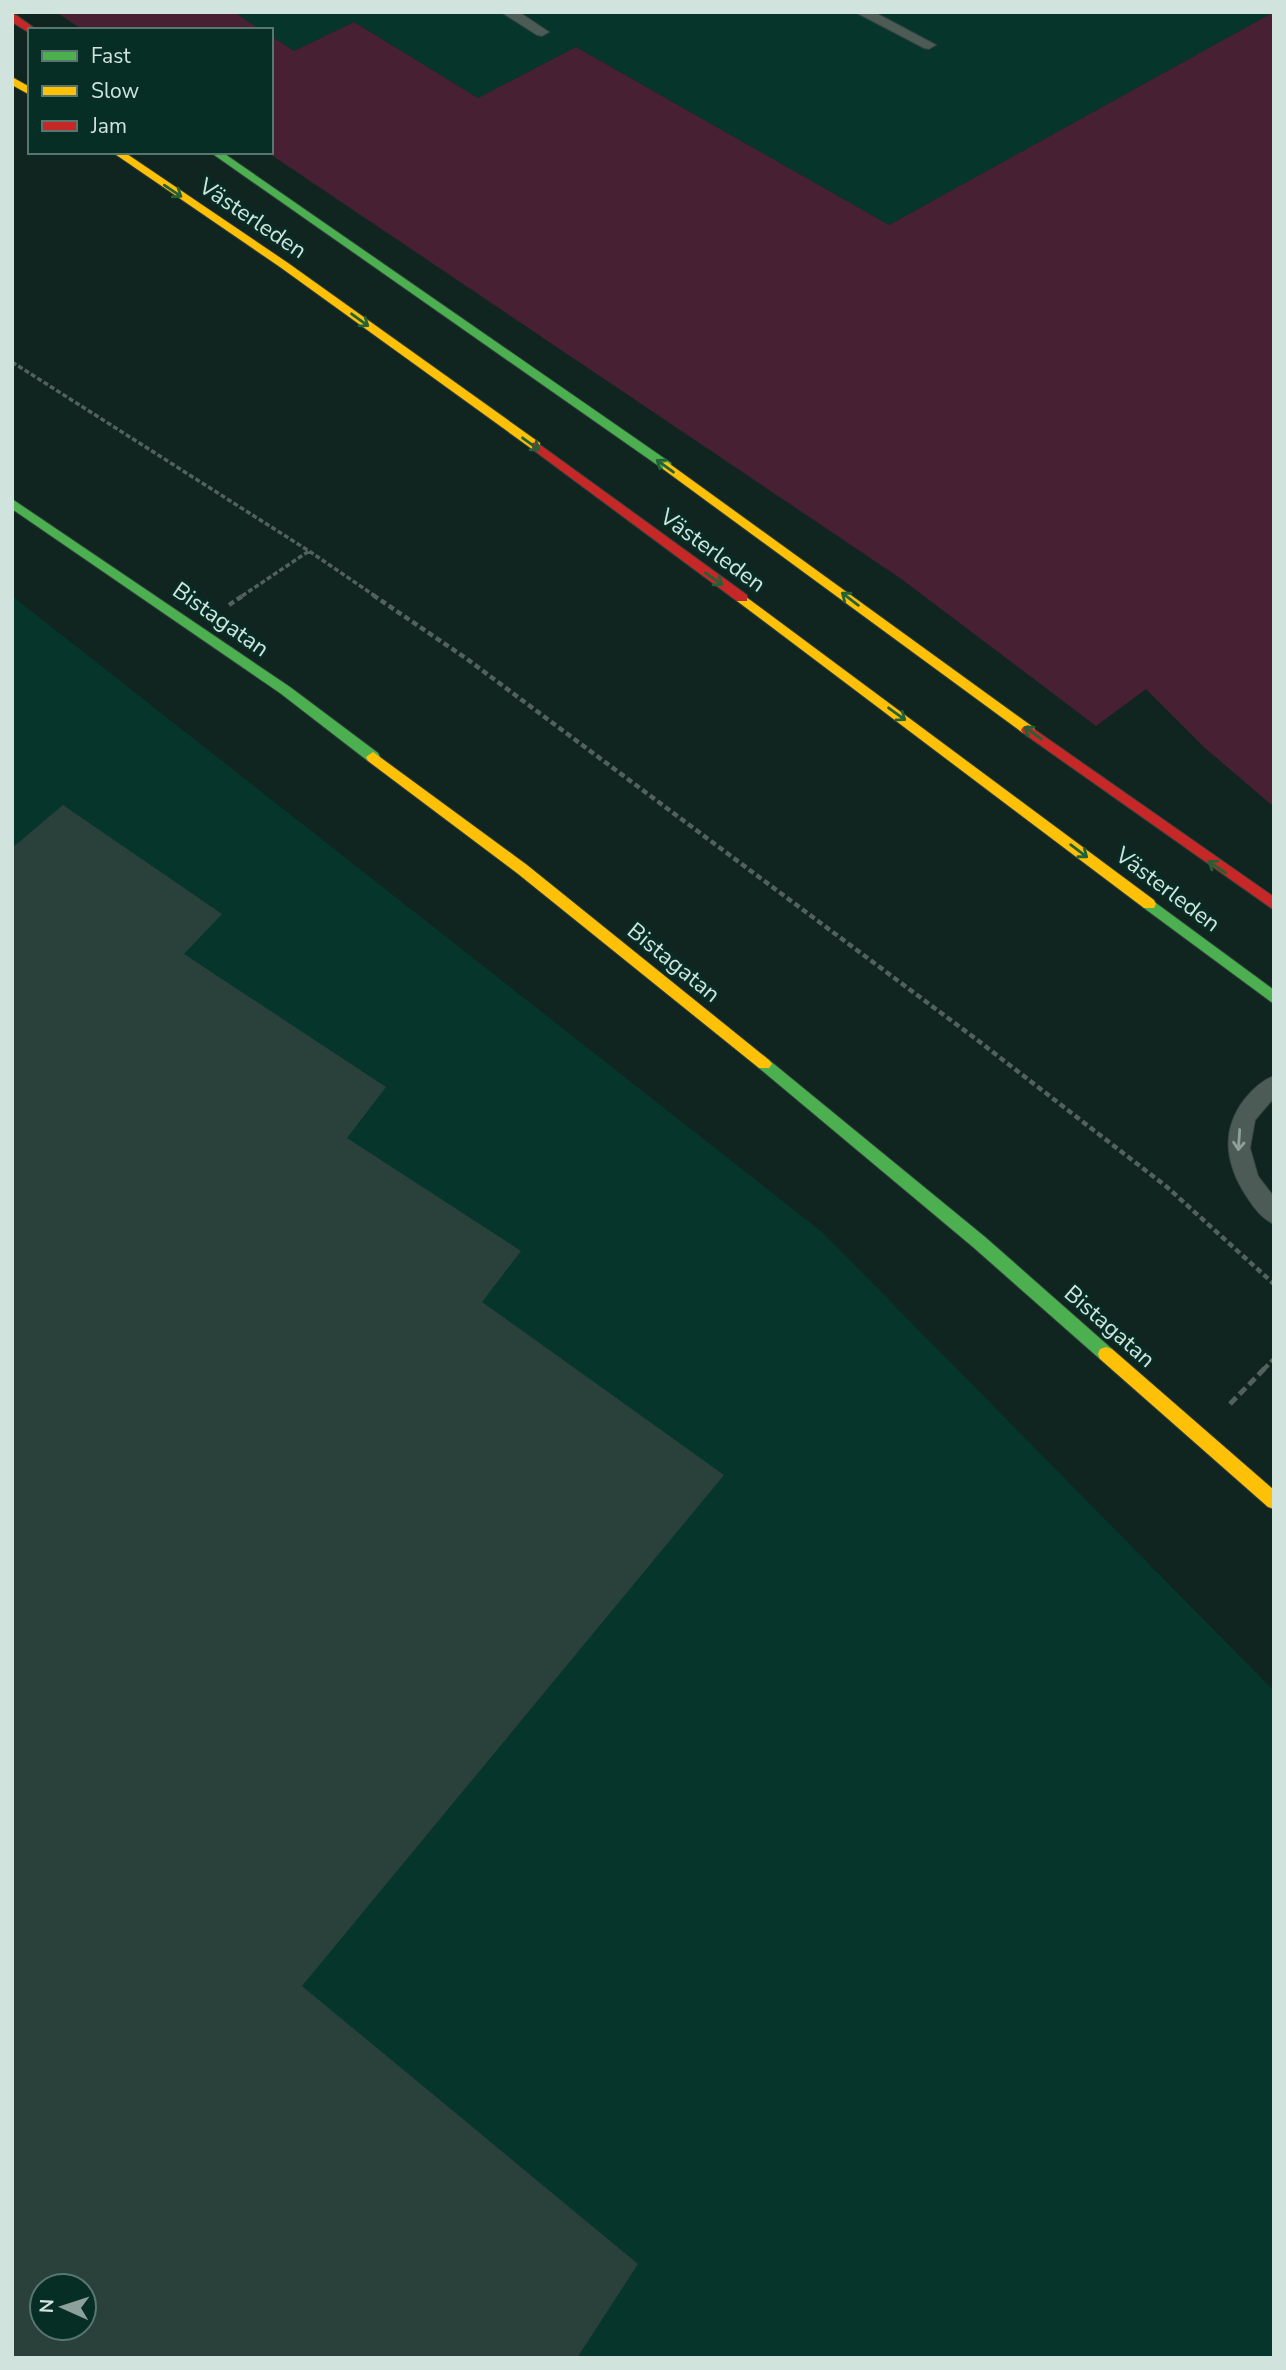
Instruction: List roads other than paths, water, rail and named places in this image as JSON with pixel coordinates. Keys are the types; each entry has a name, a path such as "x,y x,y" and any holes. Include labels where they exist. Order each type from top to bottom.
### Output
{"main road":[{"path":"12,17 29,28"},
{"path":"12,80 28,91"},
{"name":"Västerleden","path":"120,154 282,264 487,412 928,737 1274,998"},
{"name":"Västerleden","path":"218,154 563,391 1199,855 1274,905"},
{"name":"Bistagatan","path":"12,503 195,628 386,765 664,982 979,1242 1274,1501"}],"lane":[{"path":"508,12 542,32"},
{"path":"862,12 929,45"},
{"path":"1274,1085 1259,1096 1240,1123 1237,1146 1242,1170 1254,1194 1274,1214"}]}
